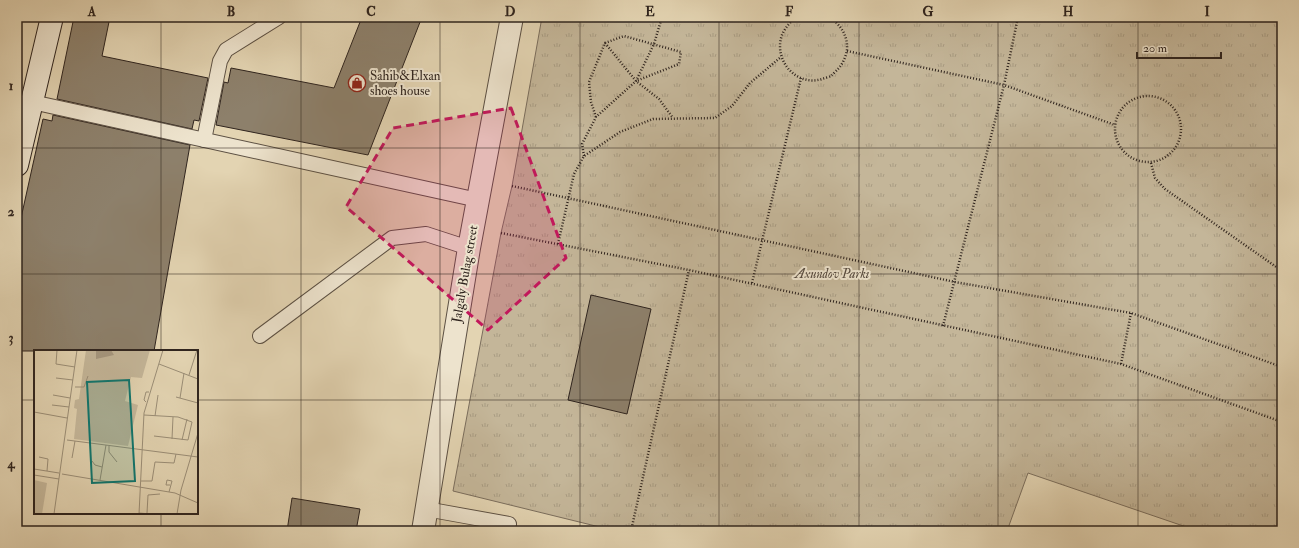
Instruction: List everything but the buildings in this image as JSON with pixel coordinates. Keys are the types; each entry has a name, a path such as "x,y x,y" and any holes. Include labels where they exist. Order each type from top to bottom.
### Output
{"street":[{"path":"17,165 52,17"},
{"name":"Jalgaly Bulag street","path":"423,531 469,248 512,17"}],"lane":[{"path":"204,140 220,61 226,50 279,17"},
{"path":"32,102 478,200"},
{"path":"260,336 392,238 426,234 469,248"},
{"path":"426,509 509,524"}],"path":[{"path":"636,81 654,44 662,17"},
{"path":"798,17 785,28 780,42 781,57 789,70 802,78 817,80 831,76 842,65 847,51 845,36 838,23 828,17"},
{"path":"943,326 1004,85 1018,17"},
{"path":"584,156 582,144 596,117 636,81 679,64 681,52 624,36 605,43 589,82 591,102 596,117"},
{"path":"605,43 636,81 659,99 674,118"},
{"path":"847,51 1004,85 1115,125"},
{"path":"558,244 574,174 584,156 620,132 653,119 715,118 732,106 750,83 781,57"},
{"path":"752,283 802,78"},
{"path":"1145,96 1160,98 1173,106 1180,119 1182,134 1176,148 1166,159 1151,163 1136,161 1124,153 1116,140 1115,125 1120,111 1130,101 1145,96"},
{"path":"1151,163 1155,178 1164,188 1282,271"},
{"path":"512,186 955,282 1131,312 1282,367"},
{"path":"501,232 752,283 1121,364 1282,422"},
{"path":"631,531 689,270"},
{"path":"1121,364 1131,312"}],"highlighted area":[{"path":"511,108 566,258 488,330 346,207 393,128"}],"green space":[{"name":"Axundov Parkı","path":"542,17 1282,17 1282,531 1198,531 1028,473 1007,531 616,531 453,491 501,233 512,186"}],"place":[{"name":"Sahib&Elxan shoes house","path":"357,83"}]}
